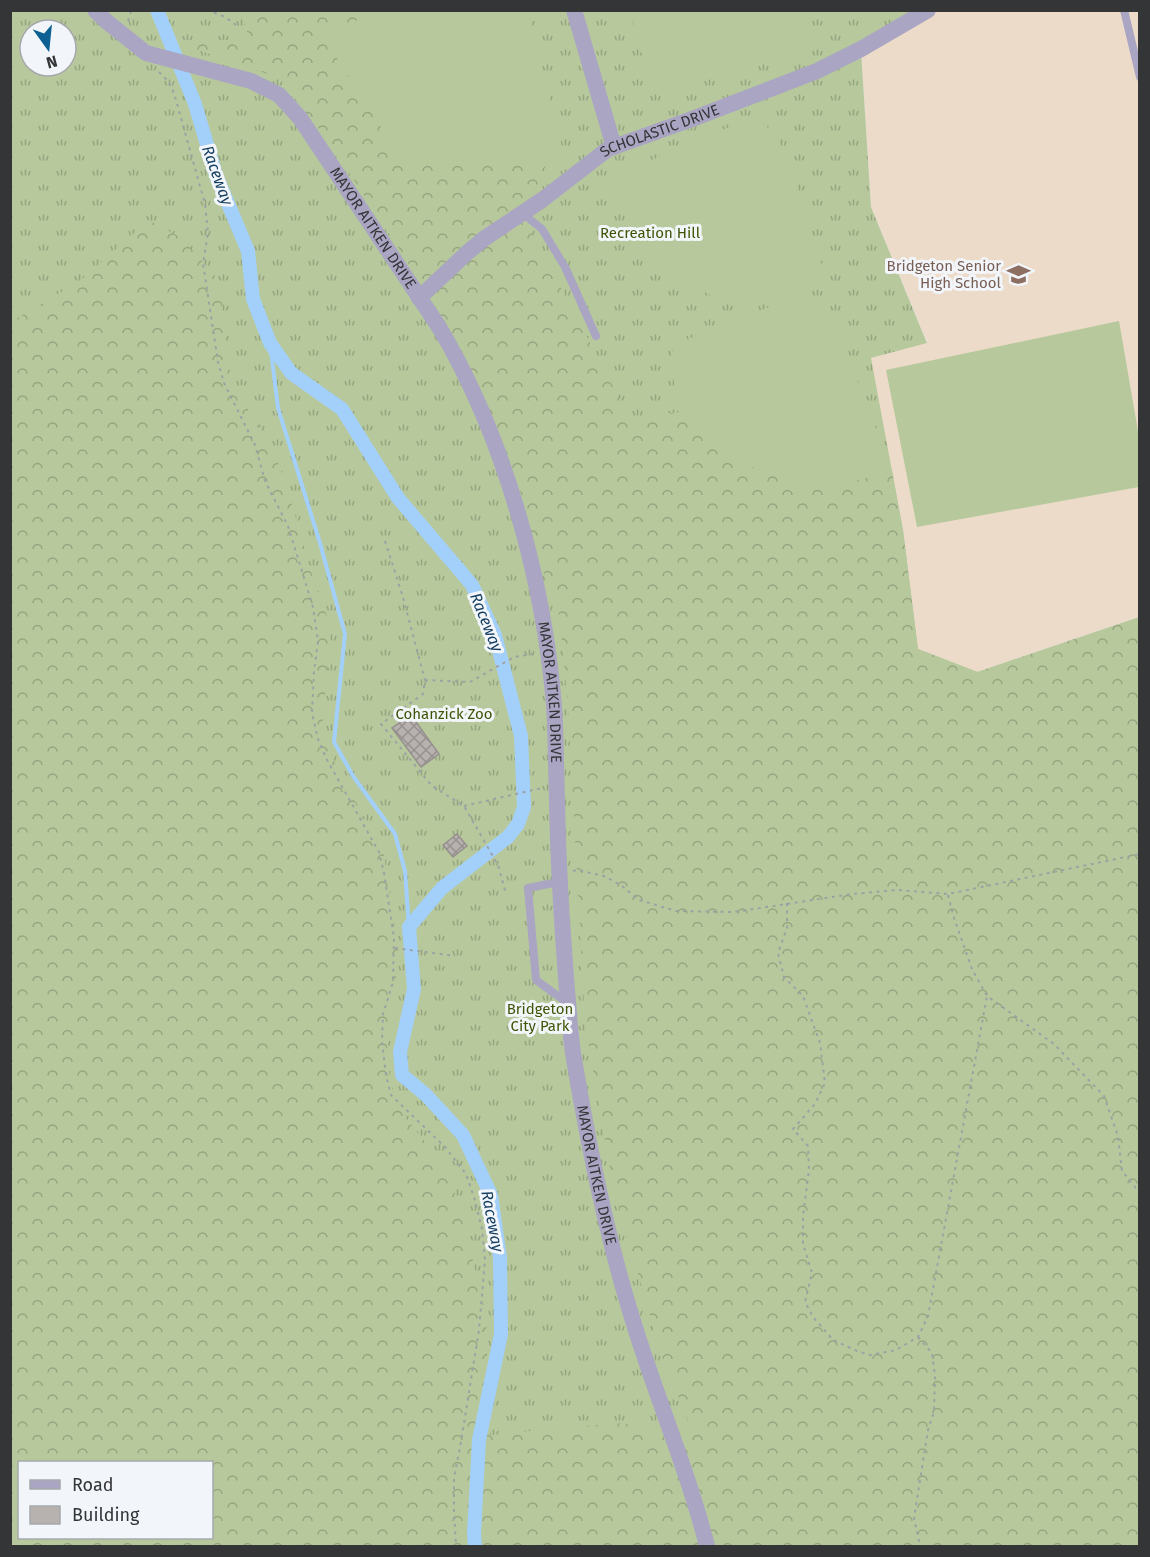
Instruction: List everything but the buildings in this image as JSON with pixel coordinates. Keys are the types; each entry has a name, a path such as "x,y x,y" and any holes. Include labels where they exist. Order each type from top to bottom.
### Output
{"street":[{"name":"MAYOR AITKEN DRIVE","path":"95,10 124,28 149,60 251,81 279,95 300,118 452,348 491,435 514,497 527,547 551,673 559,880 568,1003 583,1109 607,1225 624,1290 663,1412 697,1507 707,1546"},
{"path":"574,10 614,147"},
{"name":"SCHOLASTIC DRIVE","path":"419,298 485,238 542,200 608,149 817,71 861,49 928,10"}],"lane":[{"path":"1124,10 1140,77"},
{"path":"522,213 542,229 565,267 596,336"},
{"path":"559,880 528,888 536,980 568,1003"}],"path":[{"path":"207,10 225,17 239,27"},
{"path":"124,28 131,11 149,11"},
{"path":"149,60 168,81 174,93 205,204 207,233 203,263 218,362 224,383 255,445 266,481 288,526 313,607 318,641 312,713 318,739 327,760 379,852 394,938 393,982 383,1014 382,1042 391,1095 445,1147 466,1174 482,1229 485,1260 479,1330 454,1477 456,1546"},
{"path":"385,541 425,680 423,694 381,724 432,786 464,806 496,861 506,894"},
{"path":"425,680 470,682 514,657 537,654"},
{"path":"464,806 548,786"},
{"path":"559,880 577,870 604,876 622,886 639,900 676,911 734,912 852,894 898,890 948,894 1140,854"},
{"path":"948,894 972,969 987,996 1054,1044 1104,1096 1118,1136 1122,1171 1140,1193"},
{"path":"787,903 788,928 778,953 784,977 803,996 820,1042 825,1083 815,1104 793,1129 808,1146 809,1170 803,1216 803,1244 812,1273 805,1302 813,1317 833,1340 857,1352 870,1355 896,1350 918,1337 928,1316 987,996"},
{"path":"394,948 455,956"},
{"path":"918,1337 932,1353 935,1376 934,1412 926,1442 914,1518 920,1546"}],"shaded area":[{"name":"Bridgeton Senior High School","path":"928,11 1139,11 1139,617 977,672 918,649 903,530 870,358 927,342 871,207 861,49"}],"green space":[{"name":"Bridgeton City Park","path":"11,11 928,11 861,50 871,207 927,343 871,358 903,530 918,649 978,672 1139,618 1139,1546 11,1546"},
{"name":"Bridgeton City Park","path":"229,11 386,11 321,33 404,163 546,163 531,232 630,418 680,412 720,454 847,483 892,471 903,530 918,649 977,672 1139,617 1139,1546 11,1546 11,322 81,280 149,220 183,239 220,282 227,363 243,402 269,441 286,483 315,585 331,627 322,729 335,763 384,855 399,955 387,1044 390,1081 405,1117 447,1169 461,1211 486,1315 490,1435 615,1423 692,1430 661,1354 612,1182 585,1023 568,707 560,621 557,607 532,543 518,481 462,349 326,138 279,78 169,40 250,40 241,14"},
{"path":"386,11 528,11 565,158 546,163 404,164 321,32"},
{"path":"630,11 798,11 809,51 653,95"},
{"name":"Recreation Hill","path":"759,121 772,131 785,152 829,287 770,299 715,297 674,279 649,255 609,178 741,122"},
{"path":"787,300 803,301 814,305 835,322 892,471 847,483 789,482 720,454 680,412 670,363 675,344"},
{"path":"1119,321 1139,437 1139,487 917,527 886,370"}],"waterway":[{"name":"Raceway","path":"157,10 195,104 216,175 248,251 253,299 270,343 291,373 342,409 398,498 472,585 495,635 521,736 524,807 518,824 508,837 442,888 409,927 414,989 400,1052 402,1075 426,1095 463,1135 491,1195 500,1258 501,1334 479,1440 475,1546"},
{"name":"Raceway","path":"270,343 278,408 320,543 345,634 334,742 353,776 395,834 405,871 409,927"}],"place":[{"name":"Bridgeton Senior High School","path":"1019,275"}],"park label":[{"name":"Cohanzick Zoo","path":"444,714"}]}
